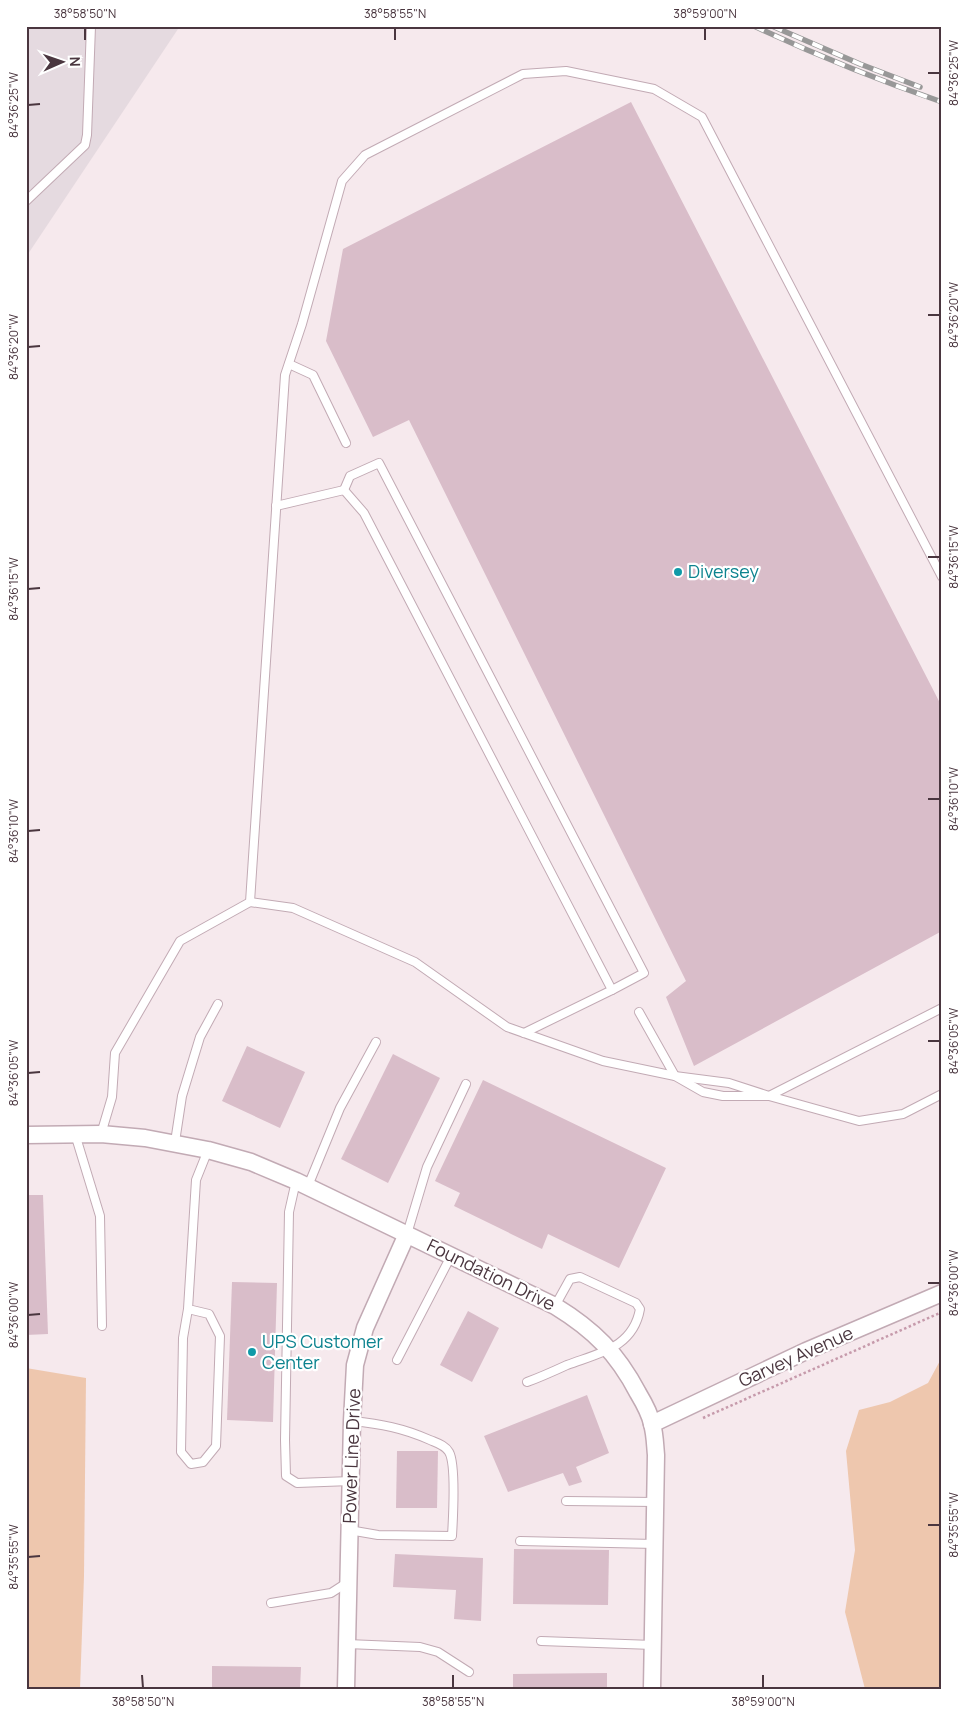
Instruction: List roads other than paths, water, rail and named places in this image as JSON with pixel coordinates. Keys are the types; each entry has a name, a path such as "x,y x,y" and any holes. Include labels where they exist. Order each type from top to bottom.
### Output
{"street":[{"name":"Foundation Drive","path":"26,1136 101,1134 175,1142 252,1162 302,1184 555,1306 576,1318 605,1343 627,1372 643,1401 652,1424 656,1455 652,1689"},
{"name":"Power Line Drive","path":"346,1689 350,1481 355,1365 365,1328 407,1234"},
{"name":"Garvey Avenue","path":"652,1424 806,1351 942,1293"}],"lane":[{"path":"26,201 85,145 91,26"},
{"path":"250,902 285,375 302,324 342,181 364,155 523,74 566,71 654,89 702,117 942,578"},
{"path":"288,364 313,375 346,443"},
{"path":"344,490 350,476 380,463 644,973 524,1033"},
{"path":"276,506 344,490"},
{"path":"344,490 364,513 612,990"},
{"path":"101,1134 112,1097 116,1053 180,941 250,902 293,908 415,962 506,1027 603,1060 676,1076 729,1083 859,1121 903,1114 942,1094"},
{"path":"175,1142 182,1096 200,1037 218,1004"},
{"path":"639,1012 676,1076 703,1092 723,1096 769,1096 942,1008"},
{"path":"350,1481 297,1483 286,1476 289,1212 340,1108 376,1042"},
{"path":"407,1234 427,1167 466,1084"},
{"path":"75,1134 100,1216 102,1326"},
{"path":"188,1309 209,1314 220,1336 216,1446 203,1462 191,1464 180,1452 183,1338 188,1309 196,1180 208,1150"},
{"path":"396,1360 451,1256"},
{"path":"528,1382 610,1350 630,1332 638,1318 640,1309 636,1303 580,1277 570,1280 555,1306"},
{"path":"349,1530 378,1535 452,1536 453,1480 450,1453 443,1446 409,1431 383,1424 352,1421"},
{"path":"566,1501 656,1502"},
{"path":"520,1541 654,1544"},
{"path":"271,1603 330,1593 348,1582"},
{"path":"541,1641 653,1645"},
{"path":"347,1644 420,1647 438,1652 469,1672"}],"railway":[{"path":"754,26 847,67 942,102"},
{"path":"772,26 860,64 920,87"}],"place":[{"name":"Diversey","path":"678,572"},
{"name":"UPS Customer Center","path":"252,1352"}]}
